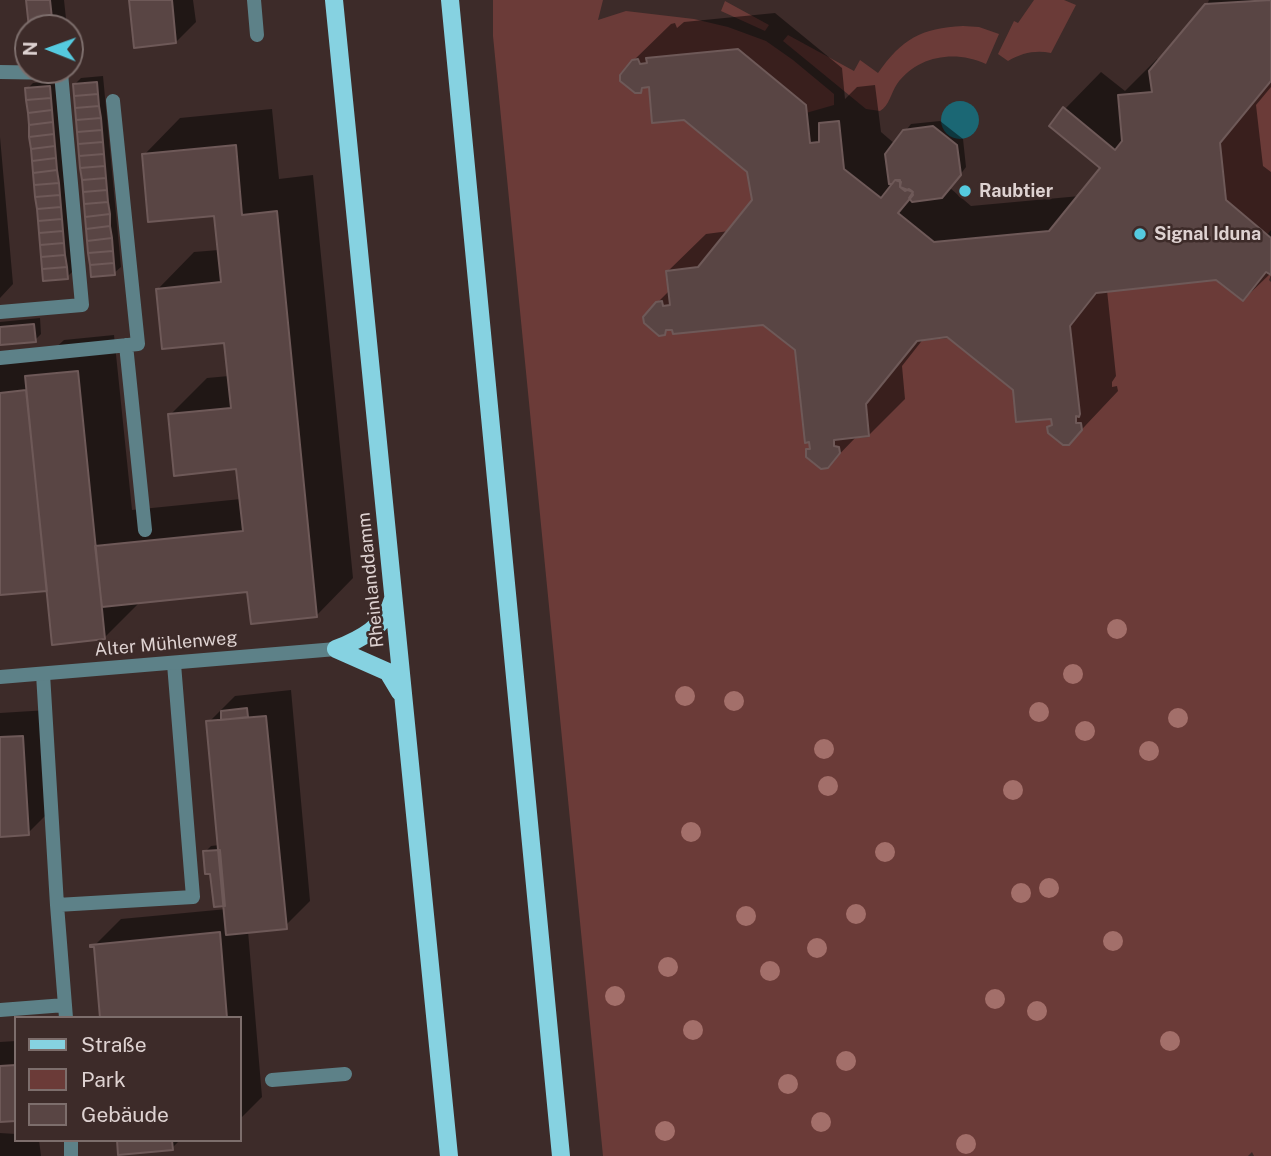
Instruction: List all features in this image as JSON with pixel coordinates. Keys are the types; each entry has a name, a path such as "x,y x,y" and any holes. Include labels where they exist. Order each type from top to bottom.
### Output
{"main road":[{"name":"Rheinlanddamm","path":"334,0 449,1156"},
{"path":"450,0 561,1156"},
{"path":"335,649 359,640 377,626 391,609 394,596"},
{"path":"335,649 388,672 404,702"}],"street":[{"path":"254,0 257,35"},
{"path":"0,72 61,73 82,305 0,312"},
{"path":"0,358 138,344 113,101"},
{"path":"126,345 145,530"},
{"name":"Alter Mühlenweg","path":"0,677 335,649"},
{"path":"57,905 193,897 174,664"},
{"path":"0,1010 65,1011 43,674"},
{"path":"272,1080 345,1074"}],"green space":[{"path":"493,0 603,0 598,20 626,11 694,19 728,27 766,41 834,94 834,105 806,113 806,105 772,77 646,58 647,63 640,64 638,59 632,60 620,75 620,81 635,93 641,93 642,88 649,87 652,123 684,120 747,172 752,200 698,267 666,271 670,305 663,306 662,301 656,302 643,317 644,323 659,336 665,335 666,330 672,330 673,334 763,325 795,350 805,442 809,442 810,449 806,449 806,457 821,469 828,468 839,453 839,447 834,446 834,440 869,437 866,404 917,341 950,338 1013,390 1016,422 1051,419 1052,425 1047,427 1048,433 1063,445 1069,445 1082,429 1081,423 1076,423 1076,416 1079,417 1080,414 1070,326 1096,293 1216,280 1243,301 1266,272 1271,275 1271,1156 1254,1156 1252,1152 1248,1156 603,1156 493,36"},
{"path":"1034,0 1064,0 1076,5 1051,53 1029,53 1008,61 998,54 1014,21 1018,23"},
{"path":"725,1 769,25 765,31 721,11"},
{"path":"979,27 999,34 986,64 962,57 926,61 906,74 880,111 866,109 783,41 788,35 854,71 860,60 878,73 904,44 914,38 935,29"},
{"path":"1271,81 1271,230 1267,235 1226,200 1220,143"}],"water":[{"path":"960,101 973,107 979,120 973,133 960,139 947,133 941,120 947,107"}],"building":[{"path":"26,0 50,0 52,14 28,14"},
{"path":"129,0 172,0 176,43 134,48"},
{"name":"Signal Iduna","path":"1271,0 1271,81 1220,143 1226,200 1271,238 1271,275 1266,272 1243,301 1216,280 1096,293 1070,326 1080,414 1079,417 1076,416 1076,423 1081,423 1082,430 1069,445 1063,445 1048,433 1047,427 1052,425 1051,419 1016,422 1013,390 947,337 917,341 866,404 869,436 834,440 834,446 839,447 840,453 828,468 821,469 806,457 806,449 810,449 809,442 805,443 795,350 763,325 673,334 672,330 666,330 665,335 659,336 644,323 643,317 656,302 662,301 663,306 670,305 666,271 698,267 752,200 747,172 684,120 652,123 649,87 642,88 641,93 635,93 620,81 620,75 632,60 638,59 640,64 647,63 646,58 738,49 806,105 810,143 819,142 819,123 839,121 844,169 881,198 895,180 901,182 900,187 905,191 912,191 913,195 898,213 934,242 1049,231 1100,168 1049,126 1063,107 1115,150 1122,141 1118,95 1152,92 1149,71 1205,4"},
{"path":"97,82 98,94 74,96 73,84"},
{"path":"50,86 51,98 26,100 25,88"},
{"path":"98,94 99,106 75,108 74,96"},
{"path":"51,98 52,110 28,113 26,100"},
{"path":"99,106 101,118 76,120 75,108"},
{"path":"52,110 53,122 29,125 28,113"},
{"path":"101,118 102,130 77,132 76,120"},
{"path":"53,122 54,134 29,137 29,125"},
{"path":"933,126 957,145 961,175 942,198 912,202 909,198 913,192 900,187 900,180 889,184 885,154 903,130"},
{"path":"102,130 103,142 78,144 77,132"},
{"path":"54,134 55,146 31,149 29,137"},
{"path":"103,142 104,154 79,156 78,144"},
{"path":"236,145 242,215 277,211 317,617 251,624 247,592 102,607 95,546 243,531 236,469 174,476 168,414 231,408 224,343 162,349 156,289 221,282 214,216 148,222 142,154"},
{"path":"55,146 56,158 32,161 31,149"},
{"path":"104,154 105,166 80,168 79,156"},
{"path":"56,158 57,170 33,173 32,161"},
{"path":"105,166 106,178 82,180 80,168"},
{"path":"57,170 59,183 34,185 33,173"},
{"path":"106,178 107,190 83,192 82,180"},
{"path":"59,183 60,195 35,197 34,185"},
{"path":"107,190 108,202 84,204 83,192"},
{"path":"60,195 61,207 37,209 35,197"},
{"path":"108,202 110,214 85,217 84,204"},
{"path":"61,207 62,219 38,221 37,209"},
{"path":"110,214 110,226 86,229 85,217"},
{"path":"62,219 63,231 39,233 38,221"},
{"path":"110,226 112,238 87,241 86,229"},
{"path":"63,231 64,243 40,245 39,233"},
{"path":"112,238 113,251 88,253 87,241"},
{"path":"64,243 65,255 41,257 40,245"},
{"path":"113,251 114,263 90,265 88,253"},
{"path":"65,255 67,267 42,269 41,257"},
{"path":"114,263 115,275 91,277 90,265"},
{"path":"67,267 68,279 43,281 42,269"},
{"path":"34,324 36,342 0,345 0,327"},
{"path":"78,371 105,639 52,645 25,376"},
{"path":"26,390 47,591 0,595 0,393"},
{"path":"247,708 248,717 221,720 221,711"},
{"path":"266,716 287,929 226,935 206,721"},
{"path":"23,736 29,835 0,837 0,737"},
{"path":"220,850 225,906 214,907 210,874 205,874 203,851"},
{"path":"220,932 227,1016 100,1016 94,947 90,945"},
{"path":"14,1065 14,1121 0,1122 0,1066"},
{"path":"117,1142 172,1142 173,1150 118,1155"}],"place":[{"name":"Raubtier","path":"965,191"},
{"name":"Signal Iduna","path":"1140,234"}]}
